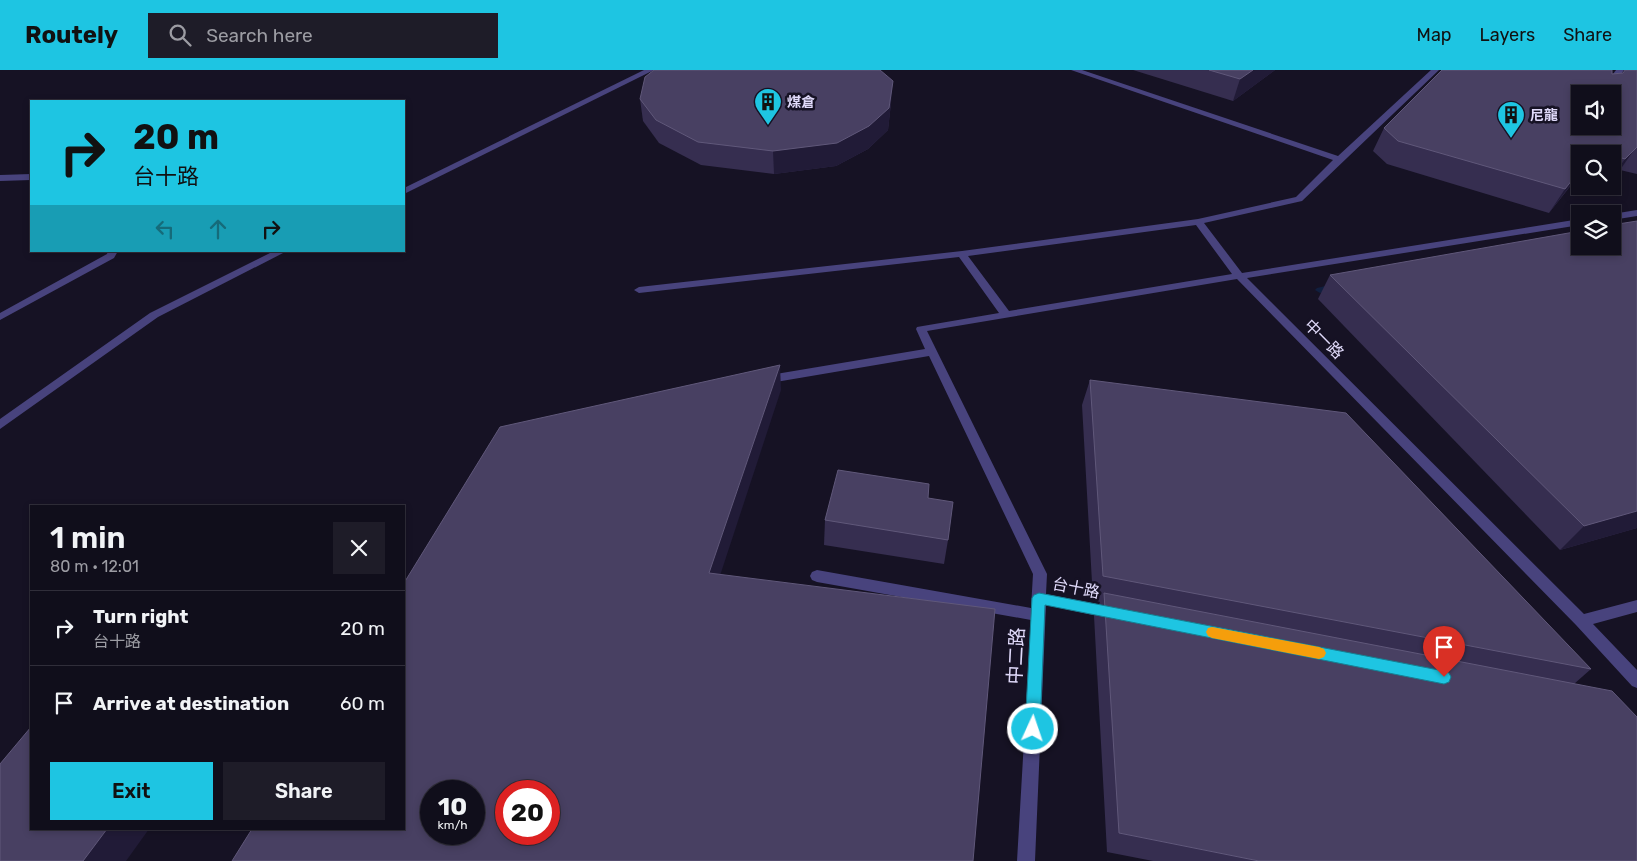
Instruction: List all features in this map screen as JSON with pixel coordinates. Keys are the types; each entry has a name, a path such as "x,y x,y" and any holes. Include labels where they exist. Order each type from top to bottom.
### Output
{"lane":[{"path":"405,191 650,70"},
{"path":"1075,70 1340,159"},
{"path":"639,290 962,254 1198,222 1299,199 1435,70"},
{"path":"1610,85 1620,70"},
{"path":"0,178 30,177"},
{"path":"1621,215 1637,212"},
{"name":"中一路","path":"1198,222 1239,276 1581,621 1637,681"},
{"path":"749,382 931,352 921,329 1571,223"},
{"path":"0,317 111,256 113,252"},
{"path":"0,425 154,315 280,252"},
{"path":"962,254 1007,316"},
{"name":"中二路","path":"931,352 1040,574 1026,861"},
{"path":"817,576 1038,615"},
{"name":"台十路","path":"1039,598 1127,616"},
{"path":"1581,621 1637,606"}],"building":[{"name":"煤倉","path":"654,70 880,70 893,81 889,108 869,126 837,143 773,151 698,142 656,120 640,99 645,77"},
{"path":"1209,70 1253,70 1240,79"},
{"name":"尼龍","path":"1442,70 1612,70 1612,74 1623,73 1625,70 1637,70 1637,147 1625,159 1621,158 1621,145 1571,145 1571,181 1565,189 1398,141 1384,128"},
{"path":"1637,221 1637,511 1584,526 1330,275 1571,233 1571,255 1621,255 1621,224"},
{"path":"780,365 709,573 995,609 973,861 232,861 251,830 405,830 405,581 500,427"},
{"path":"1090,380 1346,413 1591,669 1103,576"},
{"path":"838,470 929,484 928,498 953,502 948,540 825,520"},
{"path":"1104,593 1612,691 1637,717 1637,861 1259,861 1119,833"},
{"path":"30,728 30,830 106,830 83,861 0,861 0,764"}],"waterway":[{"path":"1320,290 1338,286"}],"slow traffic":[{"path":"1212,632 1319,653"}],"place":[{"name":"煤倉","path":"768,126"},
{"name":"尼龍","path":"1511,139"}],"route":[{"path":"1033,729 1039,598 1444,677"}]}
